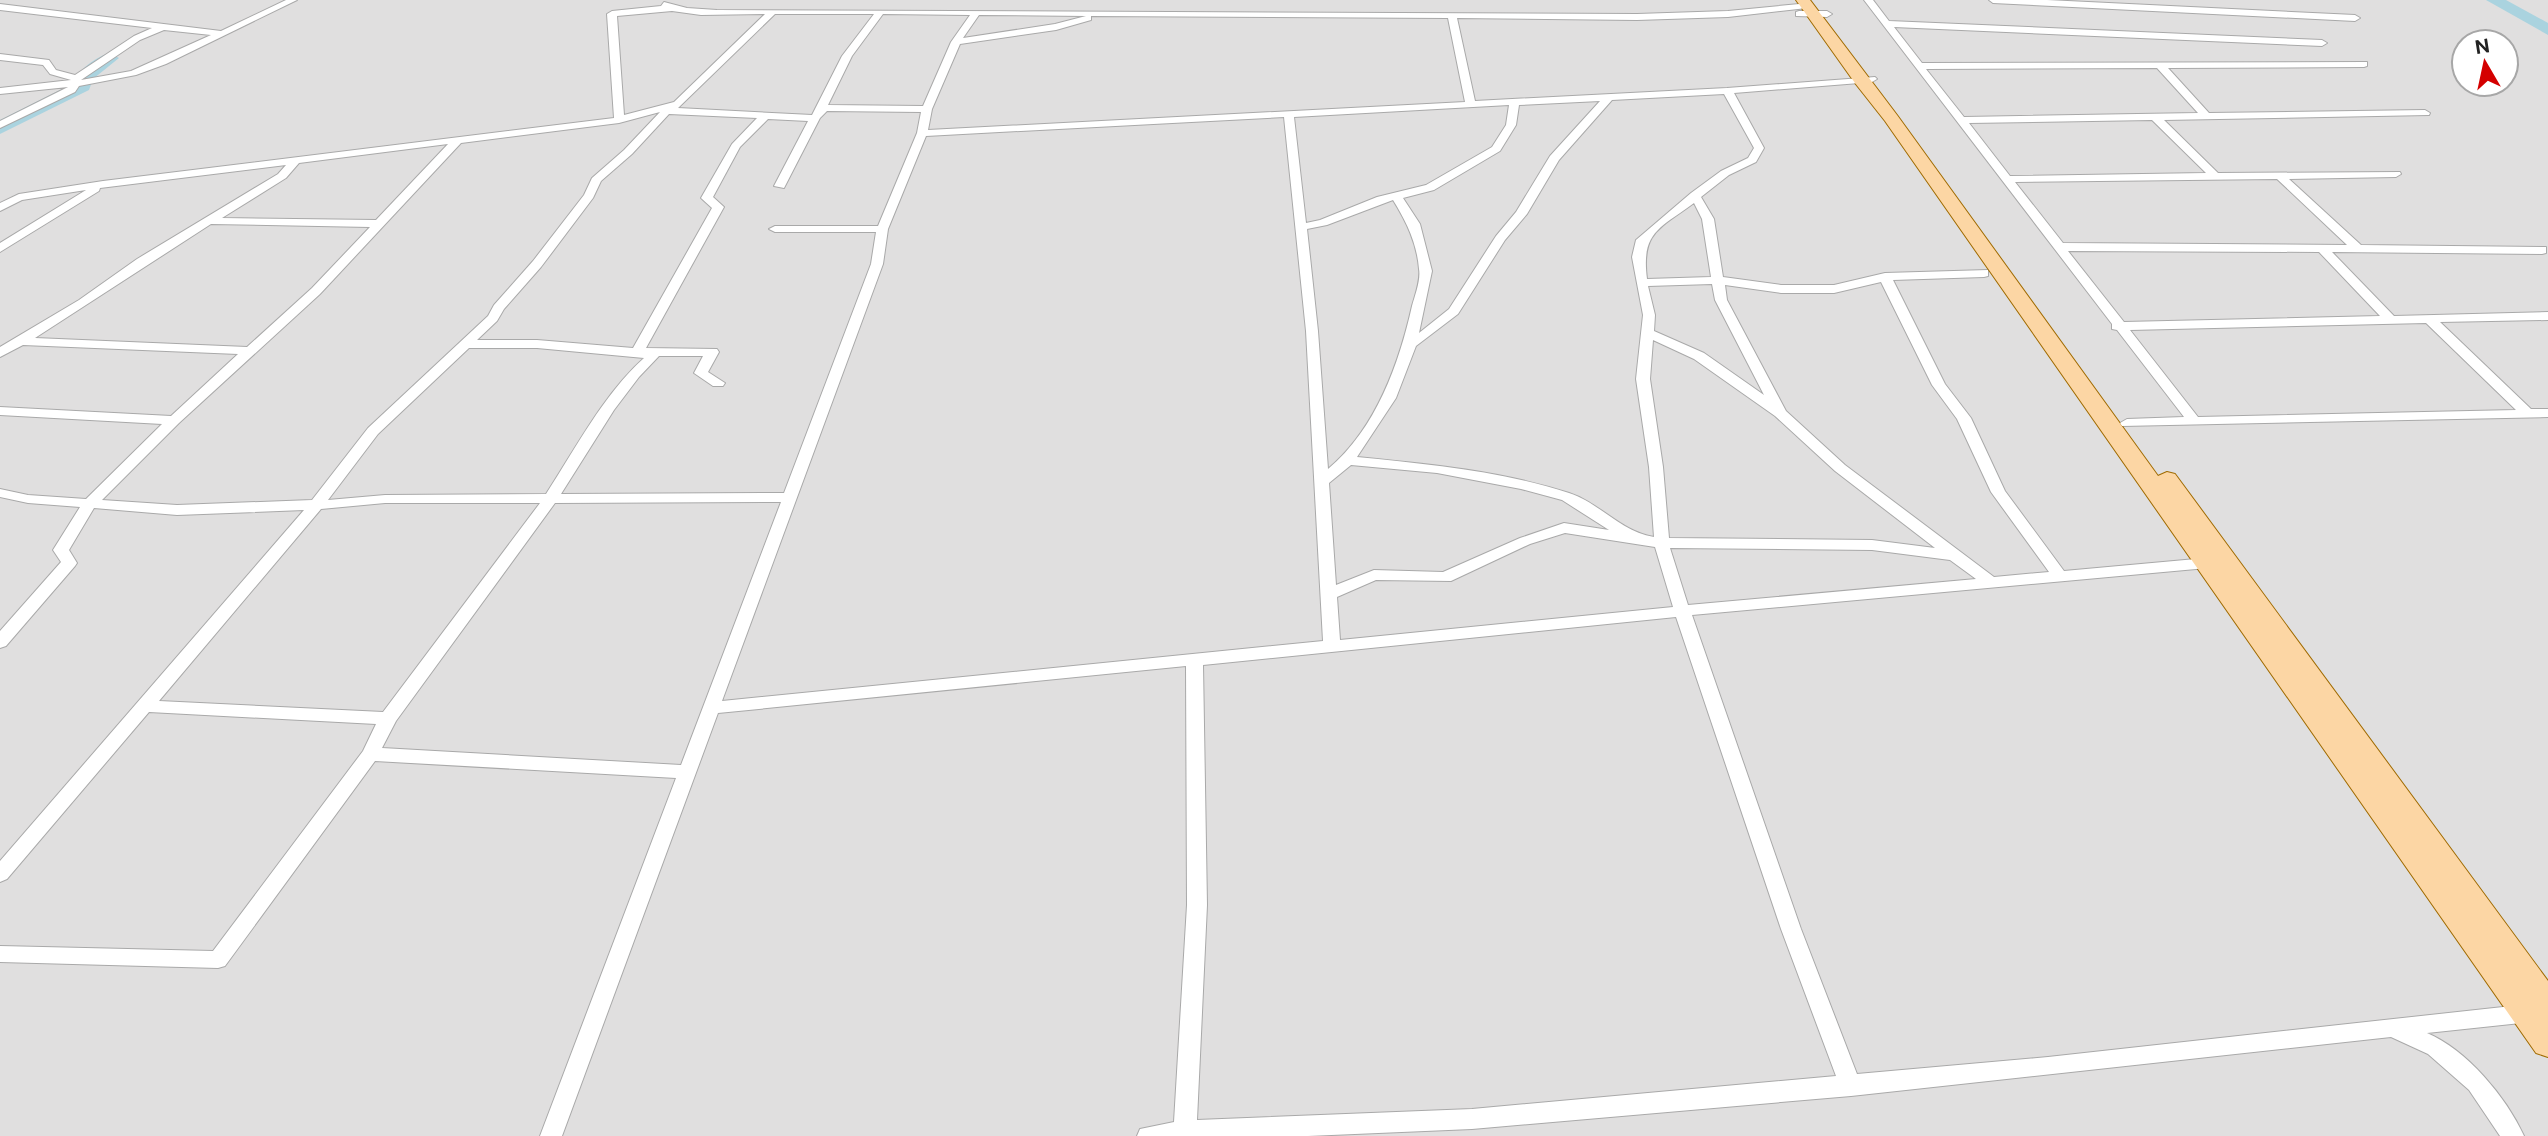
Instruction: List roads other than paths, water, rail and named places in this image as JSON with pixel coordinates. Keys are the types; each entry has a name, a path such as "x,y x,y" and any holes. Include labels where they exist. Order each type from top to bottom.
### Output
{"main road":[{"path":"1814,6 2207,563 2541,1010"},
{"path":"1866,80 1924,144 2127,423 2541,1010 2548,1044"}],"street":[{"path":"0,91 98,80 148,68 293,0"},
{"path":"661,0 672,8"},
{"path":"742,12 753,0"},
{"path":"799,11 806,0"},
{"path":"930,11 935,0"},
{"path":"1136,13 1139,0"},
{"path":"1248,0 1248,15"},
{"path":"1868,0 2117,326 2194,421"},
{"path":"1993,0 2356,18"},
{"path":"2180,0 2191,9"},
{"path":"619,120 612,13 672,8 742,12 978,12 1040,8 1107,13 1248,15 1684,16 1814,6"},
{"path":"0,7 222,34"},
{"path":"0,874 317,502 373,431 493,318 498,307 537,264 589,197 596,180 773,11"},
{"path":"780,186 847,56 880,12"},
{"path":"551,1136 877,264 882,229 922,134 927,109 956,42 978,12"},
{"path":"956,42 1056,27 1107,13"},
{"path":"1452,17 1471,105"},
{"path":"1886,24 2322,43"},
{"path":"0,125 71,90 78,81 137,38 164,26"},
{"path":"0,57 46,62 53,72 78,81"},
{"path":"1920,66 2364,64"},
{"path":"2161,65 2206,116"},
{"path":"922,134 1727,91 1866,80"},
{"path":"1727,91 1759,148 1752,160 1725,173 1642,240 1638,257 1640,283 1649,315 1643,379 1656,467 1662,543 1664,558 1791,929 1851,1086"},
{"path":"1410,344 1454,311 1500,238 1521,214 1554,158 1609,97"},
{"path":"1301,228 1323,223 1381,199 1430,188 1496,149 1511,125 1514,103"},
{"path":"0,208 19,197 103,184 619,120 678,104"},
{"path":"666,111 765,116 927,109"},
{"path":"1961,120 2425,113"},
{"path":"1289,115 1323,481 1332,646"},
{"path":"636,352 718,207 708,198 736,146 765,116"},
{"path":"2154,116 2215,176"},
{"path":"0,642 69,563 61,550 90,503 174,420 316,291 460,138"},
{"path":"0,353 282,176 296,160"},
{"path":"2006,179 2396,174"},
{"path":"2280,176 2359,250"},
{"path":"0,248 103,184"},
{"path":"1695,195 1708,219 1721,300 1780,413"},
{"path":"1323,481 1348,460 1390,398 1410,344 1426,271 1414,224 1396,196"},
{"path":"209,221 381,223"},
{"path":"775,229 882,229"},
{"path":"2057,247 2324,251 2542,250"},
{"path":"2324,251 2390,319"},
{"path":"1640,283 1719,280 1781,289 1834,289 1885,277 1983,273"},
{"path":"1885,277 1939,385 1964,418 1998,492 2060,577"},
{"path":"2117,326 2548,316"},
{"path":"2428,318 2528,414"},
{"path":"1646,332 1699,356 1780,413 1840,468 1990,583"},
{"path":"21,341 249,351"},
{"path":"467,344 537,344 636,352 712,352 701,373 718,383"},
{"path":"0,954 218,960 370,754 388,718 550,499 608,409 634,374 653,357 636,352"},
{"path":"0,411 174,420"},
{"path":"2127,423 2548,413"},
{"path":"1348,460 1437,469 1522,485 1567,497 1633,539"},
{"path":"0,493 28,499 177,510 317,502 358,503 385,499 788,497"},
{"path":"1329,594 1374,575 1445,577 1525,541 1564,528 1662,543 1872,545 1952,555"},
{"path":"710,708 1683,611 2207,563"},
{"path":"1185,1134 1197,905 1194,661"},
{"path":"143,706 388,718"},
{"path":"370,754 688,772"},
{"path":"1149,1136 1472,1119 1851,1086 2541,1010"},
{"path":"2392,1028 2436,1047 2477,1083 2513,1136"}],"waterway":[{"path":"2494,0 2548,30"},
{"path":"0,128 82,86 85,77 110,58"}]}
